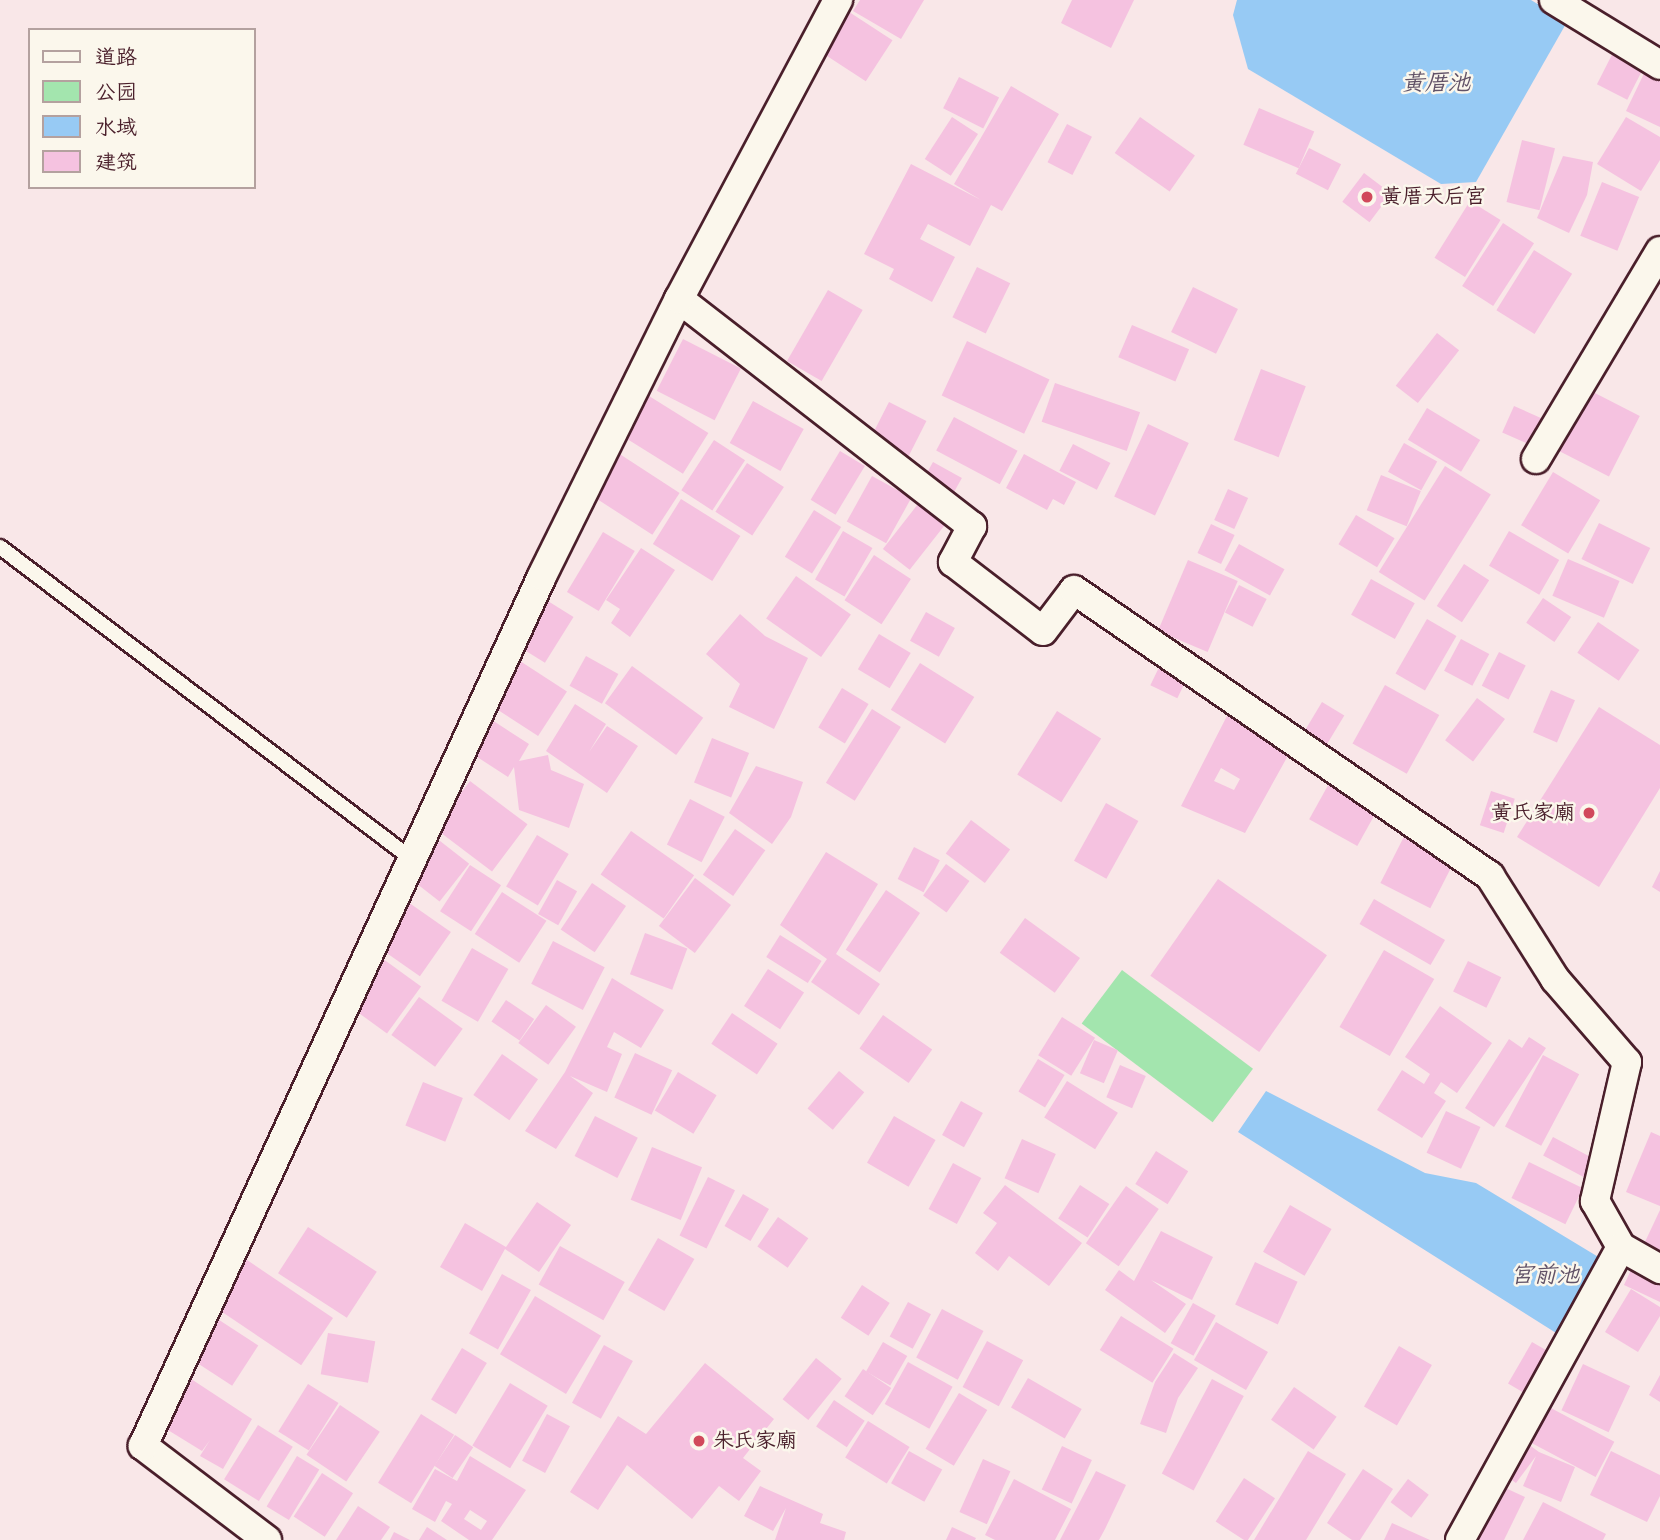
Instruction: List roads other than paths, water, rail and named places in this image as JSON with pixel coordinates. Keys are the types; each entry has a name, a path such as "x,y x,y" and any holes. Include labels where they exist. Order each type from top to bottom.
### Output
{"street":[{"path":"267,1540 143,1446 542,576 680,299 838,0"},
{"path":"1554,0 1660,65"},
{"path":"1536,459 1660,251"},
{"path":"680,299 972,526 953,562 1043,631 1074,590 1490,876 1555,979 1627,1062 1595,1201 1621,1247 1660,1269"},
{"path":"1460,1540 1621,1247"}],"lane":[{"path":"0,547 412,859"}],"water":[{"name":"黄厝池","path":"1237,0 1531,0 1567,22 1476,182 1441,184 1248,69 1233,15"},
{"name":"宫前池","path":"1266,1091 1425,1173 1476,1183 1605,1261 1564,1338 1238,1132"}],"place":[{"name":"黄厝天后宫","path":"1367,197"},
{"name":"黄氏家廟","path":"1589,813"},
{"name":"朱氏家廟","path":"699,1441"}]}
